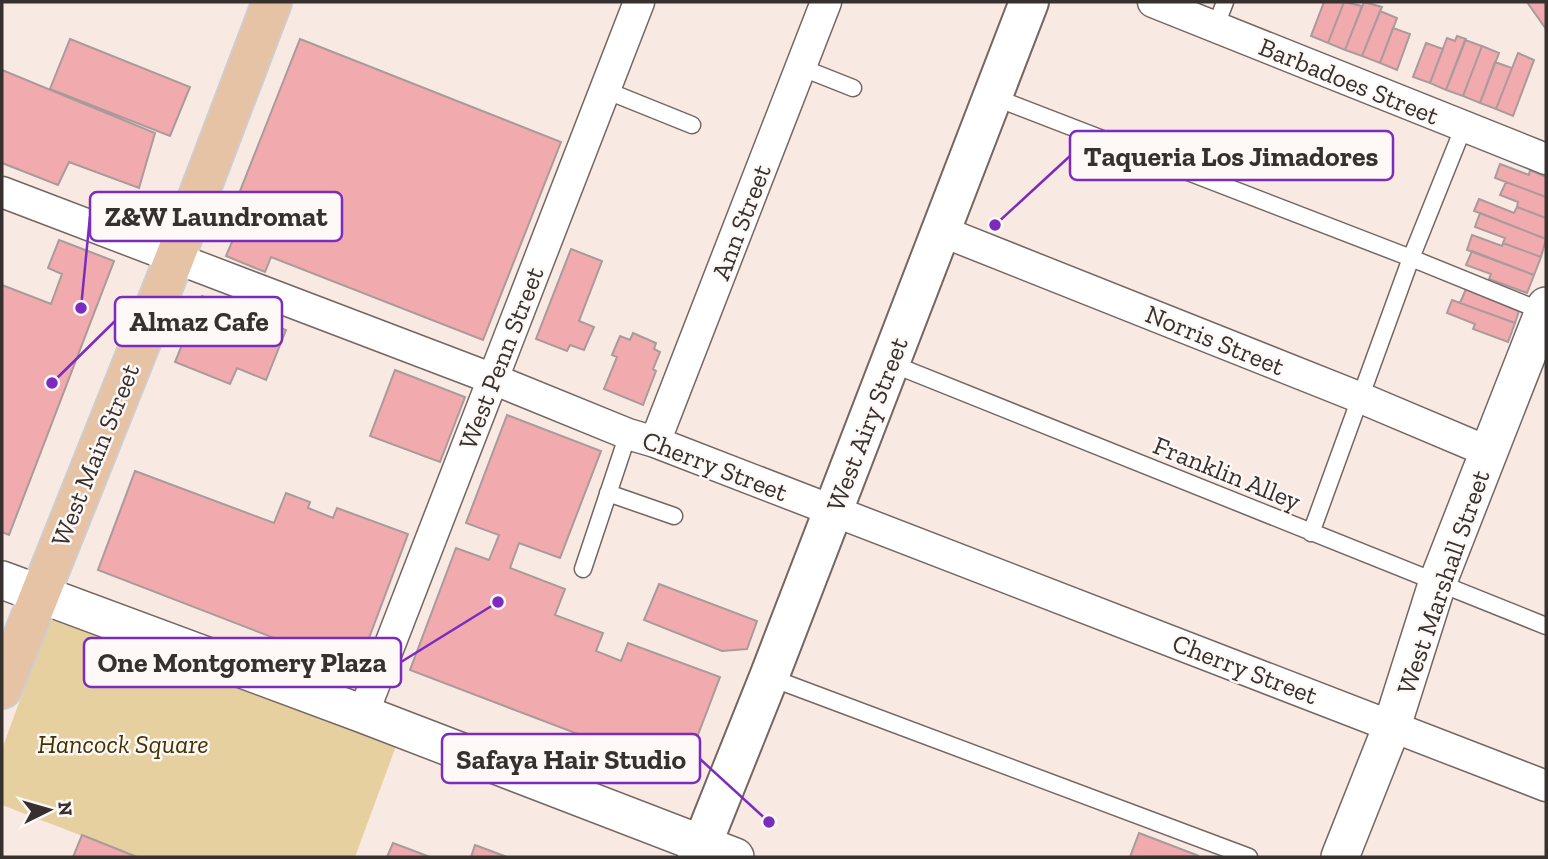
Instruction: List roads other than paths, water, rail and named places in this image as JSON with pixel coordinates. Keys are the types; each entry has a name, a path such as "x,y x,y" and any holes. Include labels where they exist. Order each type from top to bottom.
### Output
{"main road":[{"name":"West Main Street","path":"2,689 175,257 272,2"},
{"name":"West Airy Street","path":"711,853 769,677 1029,2"}],"street":[{"name":"West Penn Street","path":"363,714 639,2"},
{"name":"Ann Street","path":"642,438 826,2"},
{"name":"Barbadoes Street","path":"1153,2 1220,15 1464,126 1546,159"},
{"name":"Cherry Street","path":"2,192 1546,786"},
{"name":"Norris Street","path":"941,231 1361,398 1489,452"},
{"name":"West Marshall Street","path":"1340,857 1392,726 1437,584 1545,309"},
{"path":"2,580 363,714 711,853"}],"lane":[{"path":"800,67 853,88"},
{"path":"605,90 692,125"},
{"path":"991,96 1545,309"},
{"path":"1311,533 1411,258 1464,126"},
{"name":"Franklin Alley","path":"890,363 1546,626"},
{"path":"583,569 608,493 642,438"},
{"path":"608,493 674,516"},
{"path":"769,677 1249,857"}],"place":[{"name":"Taqueria Los Jimadores","path":"995,225"},
{"name":"Z&W Laundromat","path":"81,308"},
{"name":"Almaz Cafe","path":"52,383"},
{"name":"One Montgomery Plaza","path":"498,602"},
{"name":"Safaya Hair Studio","path":"769,822"}],"park label":[{"name":"Hancock Square","path":"123,744"}]}
